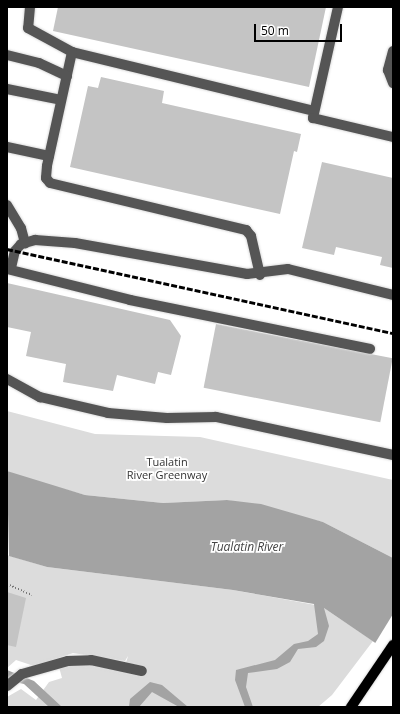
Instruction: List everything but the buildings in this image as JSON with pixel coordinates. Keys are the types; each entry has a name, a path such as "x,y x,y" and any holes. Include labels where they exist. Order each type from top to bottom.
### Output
{"main road":[{"path":"350,707 366,687 393,645"}],"lane":[{"path":"30,7 28,28 72,52 314,111"},
{"path":"338,7 313,118 393,137"},
{"path":"393,51 388,70 393,83"},
{"path":"72,52 49,156 46,178 50,183 246,230 251,236 260,275"},
{"path":"7,55 39,63 67,76"},
{"path":"7,89 61,100"},
{"path":"7,147 49,156"},
{"path":"7,205 22,228 25,243"},
{"path":"370,349 130,300 9,269 15,251 25,243 35,240 75,243 260,275 288,269 393,295"},
{"path":"7,379 40,397 108,413 168,418 216,417 393,455"},
{"path":"7,686 22,674 68,661 91,660 142,671"}],"path":[{"path":"7,584 32,595"}],"green space":[{"name":"Tualatin River Greenway","path":"7,411 95,434 200,437 393,480 393,558 323,522 227,500 163,503 85,495 21,477 7,471"},
{"path":"7,555 47,567 233,590 321,606 373,641 332,695 318,707 7,707 7,697 21,689 36,700 49,682 62,678 59,667 88,661 125,667 128,656 125,661 73,653 34,666 16,660 7,668"}],"water":[{"name":"Tualatin River","path":"7,471 85,495 163,503 227,500 261,504 323,522 393,558 393,655 324,608 329,626 324,641 316,647 298,649 290,662 277,669 248,673 246,687 253,707 245,707 235,680 236,670 275,660 294,644 308,641 318,634 314,604 233,590 47,567 9,556"},
{"path":"7,670 34,681 62,707 49,707 24,684 7,680"},
{"path":"150,682 162,685 188,707 179,707 152,692 139,707 129,707 130,699"}],"pier":[{"path":"393,614 393,657 374,645"}],"railway":[{"path":"7,249 393,333"}]}
